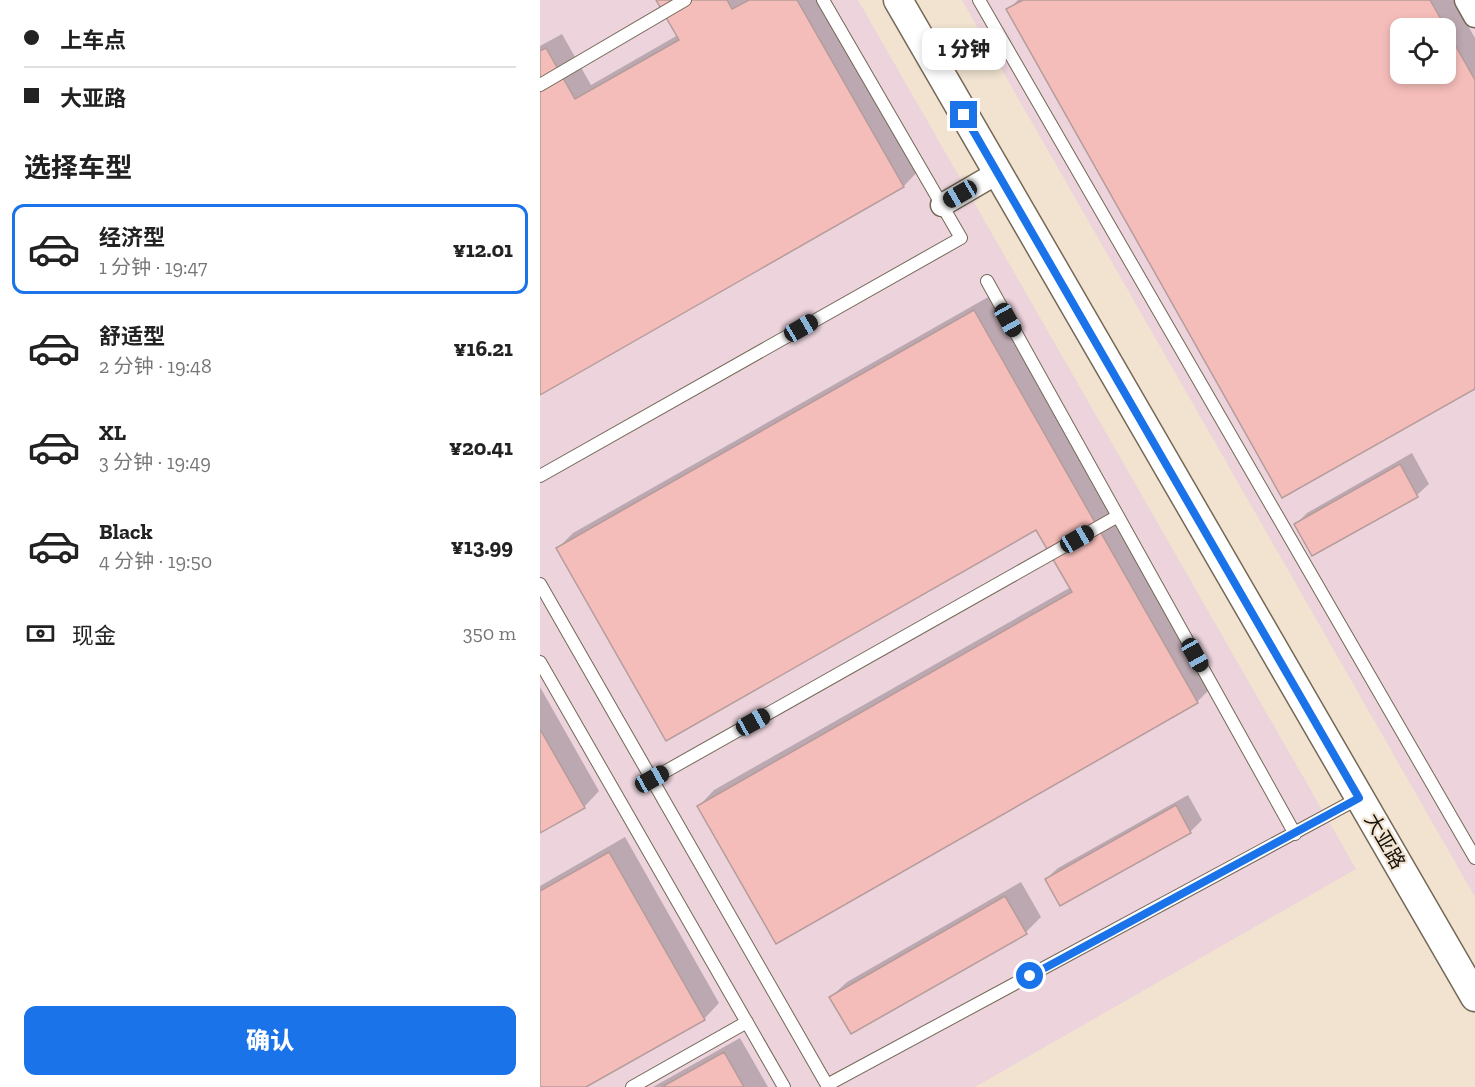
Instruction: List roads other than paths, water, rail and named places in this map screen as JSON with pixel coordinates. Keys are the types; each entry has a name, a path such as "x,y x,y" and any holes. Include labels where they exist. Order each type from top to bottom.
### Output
{"street":[{"name":"大亚路","path":"898,0 1475,997"},
{"path":"1466,0 1475,16"},
{"path":"942,205 997,173"}],"lane":[{"path":"540,85 686,0"},
{"path":"540,476 961,238 823,0"},
{"path":"979,0 1475,858"},
{"path":"987,281 1295,834"},
{"path":"652,779 1118,516"},
{"path":"540,584 827,1085 1359,798"},
{"path":"540,662 784,1087"},
{"path":"633,1087 747,1022"}]}
